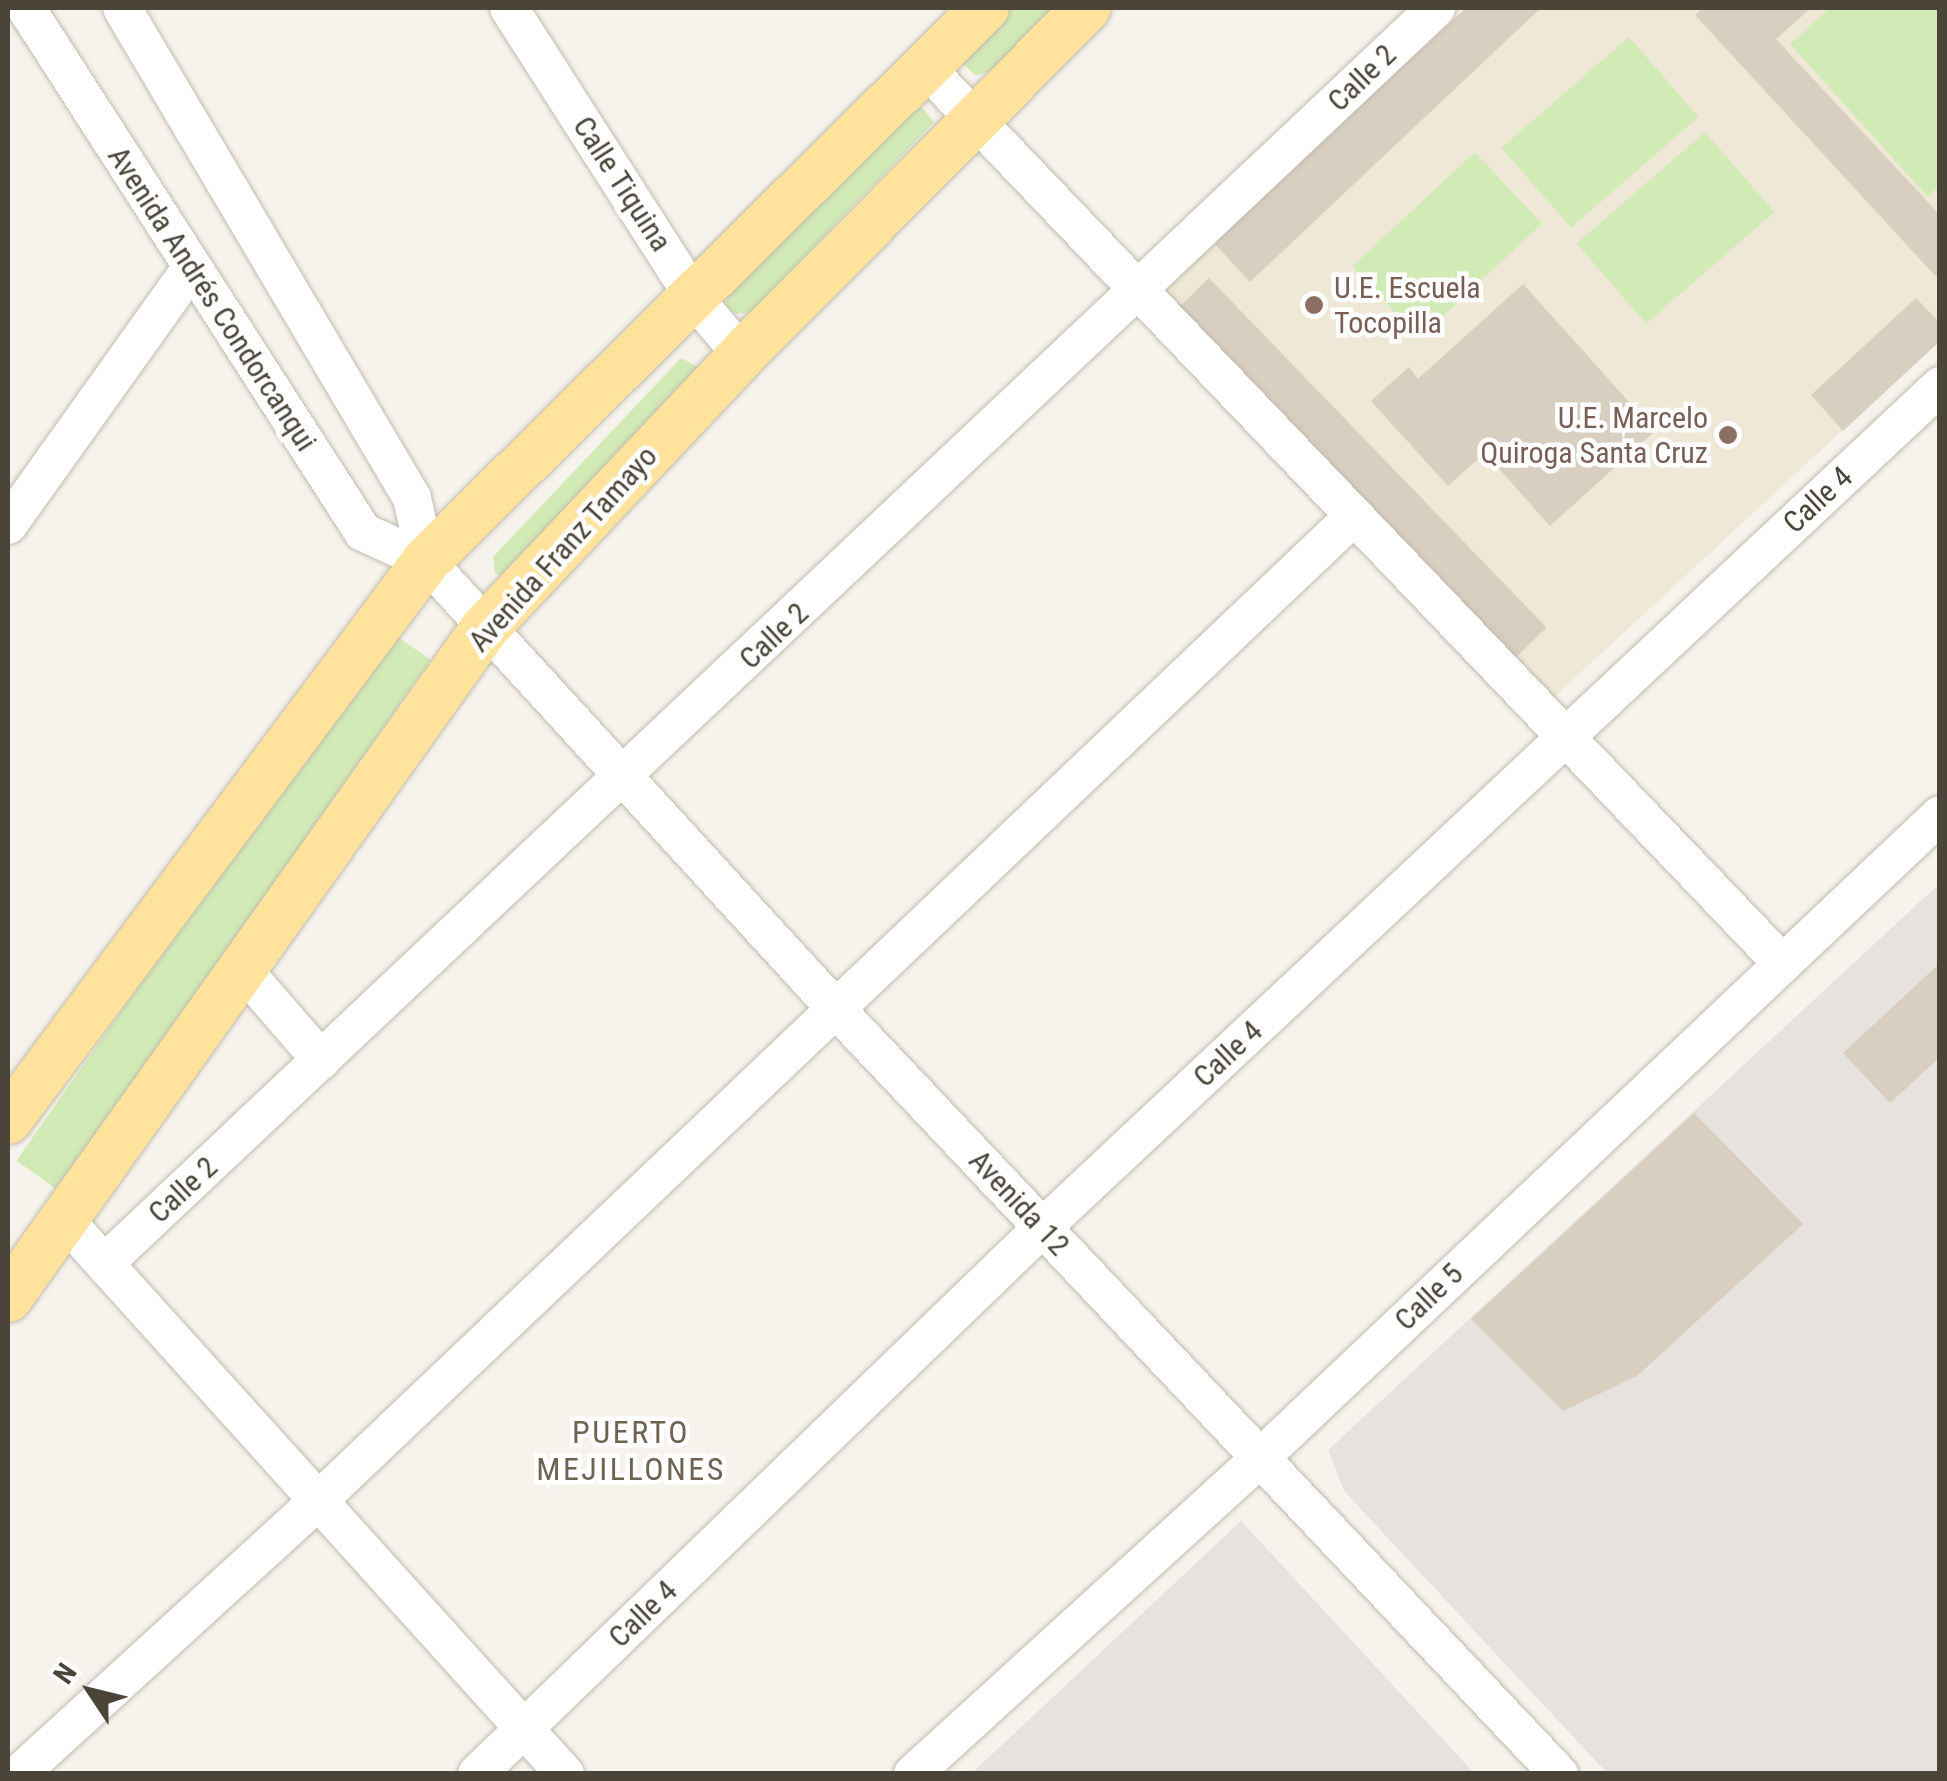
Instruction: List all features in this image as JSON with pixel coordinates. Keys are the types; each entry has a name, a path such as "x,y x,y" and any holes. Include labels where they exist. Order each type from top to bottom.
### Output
{"main road":[{"path":"8,1120 426,561 985,8"},
{"name":"Avenida Franz Tamayo","path":"8,1298 484,628 742,355 1086,8"}],"street":[{"name":"Avenida Andrés Condorcanqui","path":"26,8 190,270 364,532 426,561 484,628"},
{"name":"Avenida Andrés Condorcanqui","path":"122,8 412,498 426,561"},
{"name":"Calle 2","path":"108,1260 627,776 1436,8"},
{"name":"Calle Tiquina","path":"522,13 695,299 742,355"},
{"path":"926,68 1352,518 1781,962"},
{"path":"8,525 190,270"},
{"name":"Calle 4","path":"476,1774 1043,1228 1940,386"},
{"path":"19,1774 320,1499 1352,518"},
{"name":"Avenida 12","path":"484,628 627,776 836,1009 1559,1774"},
{"name":"Calle 5","path":"913,1774 1260,1459 1940,815"},
{"path":"244,970 321,1060"},
{"path":"64,1219 108,1260 564,1774"}],"shaded area":[{"path":"1466,8 1939,8 1939,341 1551,700 1165,301 1164,286"},
{"path":"1939,884 1939,1773 1607,1773 1344,1491 1328,1450"},
{"path":"1241,1521 1474,1773 972,1773"}],"green space":[{"path":"1008,8 1054,8 990,71 976,76 962,63"},
{"path":"1830,8 1939,9 1939,186 1928,197 1790,44"},
{"path":"1629,37 1699,117 1571,228 1501,148"},
{"path":"920,105 934,122 751,312 736,314 726,305 729,290"},
{"path":"1705,132 1775,212 1646,324 1577,244"},
{"path":"1475,152 1542,224 1419,338 1352,267"},
{"path":"681,358 700,368 504,577 495,573 493,557"},
{"path":"388,630 431,660 59,1191 16,1161"}],"building":[{"path":"1466,8 1541,8 1250,282 1213,242"},
{"path":"1703,8 1811,8 1776,39 1940,215 1940,281 1695,15"},
{"path":"1209,278 1547,628 1513,660 1175,311"},
{"path":"1523,284 1655,431 1550,526 1485,453 1448,486 1371,401 1409,367 1418,379"},
{"path":"1916,298 1940,323 1940,341 1843,431 1811,395"},
{"path":"1940,963 1940,1057 1890,1103 1843,1053"},
{"path":"1694,1113 1803,1224 1637,1376 1563,1411 1471,1319"}],"place":[{"name":"U.E. Escuela Tocopilla","path":"1314,305"},
{"name":"U.E. Marcelo Quiroga Santa Cruz","path":"1728,435"}],"district":[{"name":"PUERTO MEJILLONES","path":"631,1452"}]}
